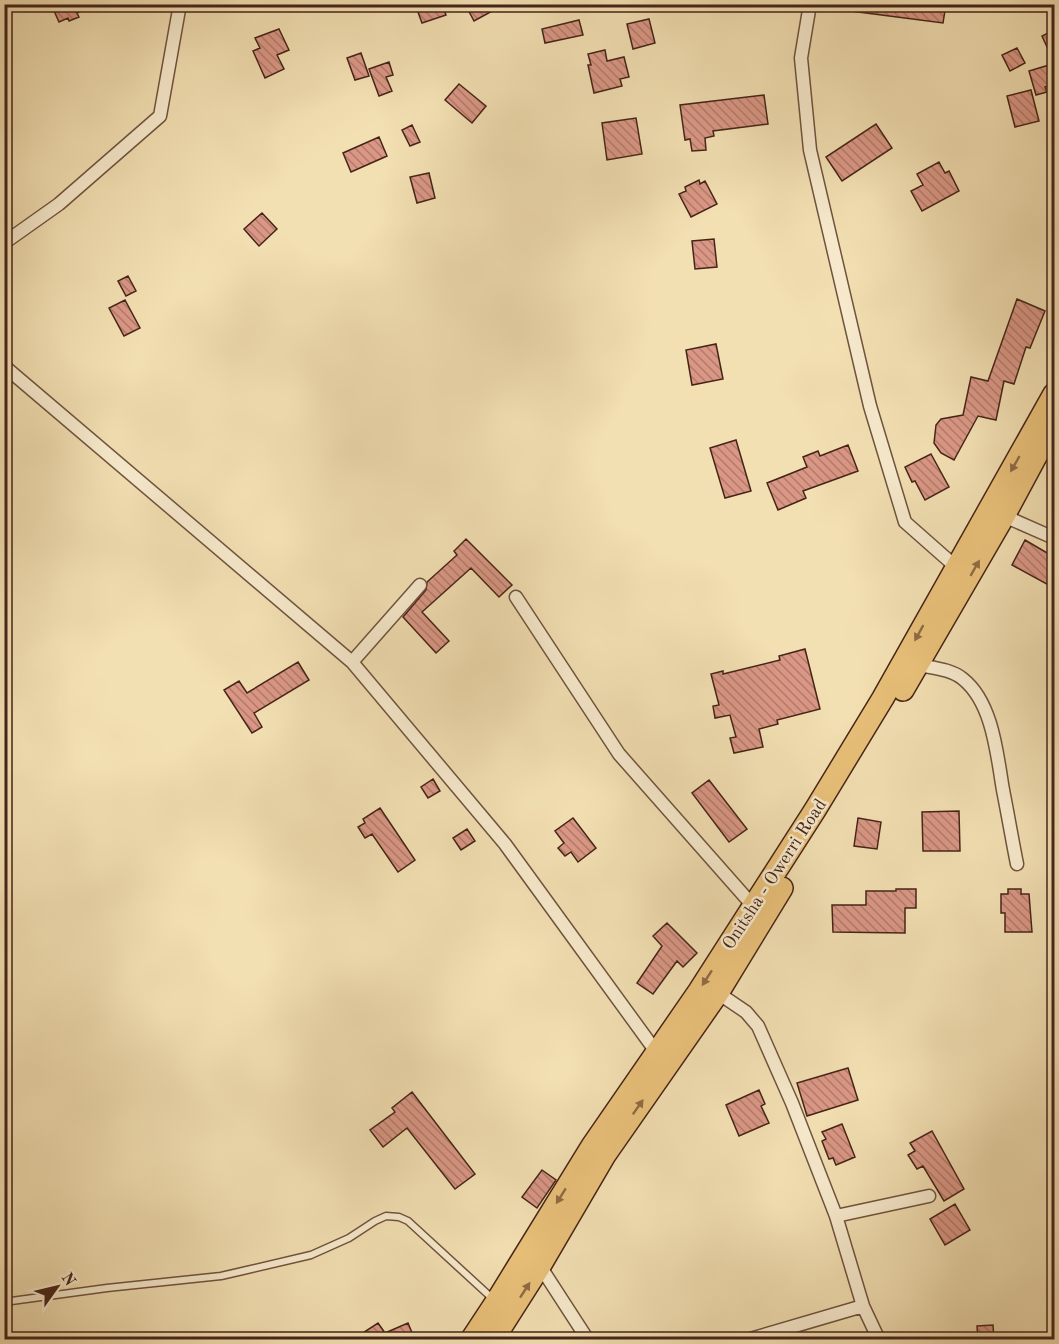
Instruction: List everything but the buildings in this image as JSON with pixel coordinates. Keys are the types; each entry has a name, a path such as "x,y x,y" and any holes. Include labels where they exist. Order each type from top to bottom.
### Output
{"highway":[{"name":"Onitsha - Owerri Road","path":"471,1340 592,1146 754,907 815,810 884,698 1054,394"},
{"name":"Onitsha - Owerri Road","path":"493,1340 540,1266 605,1155 718,993 918,665 1004,516 1054,423"}],"street":[{"path":"4,243 59,204 160,116 180,4"},
{"path":"810,4 801,58 810,150 870,406 905,522 956,567"},
{"path":"4,366 352,662 505,844 657,1053"},
{"path":"1004,516 1054,538"},
{"path":"352,662 420,585"},
{"path":"516,597 620,754 754,907"},
{"path":"918,665 950,672 962,678 972,688 983,707 992,729 1017,864"},
{"path":"718,993 746,1012 758,1026 792,1102 836,1216 864,1306 879,1340"},
{"path":"836,1216 929,1196"},
{"path":"540,1266 588,1340"},
{"path":"747,1340 864,1306"}],"lane":[{"path":"4,1302 221,1276 280,1263 311,1255 349,1238 386,1216 399,1216 408,1221 496,1302"}]}
